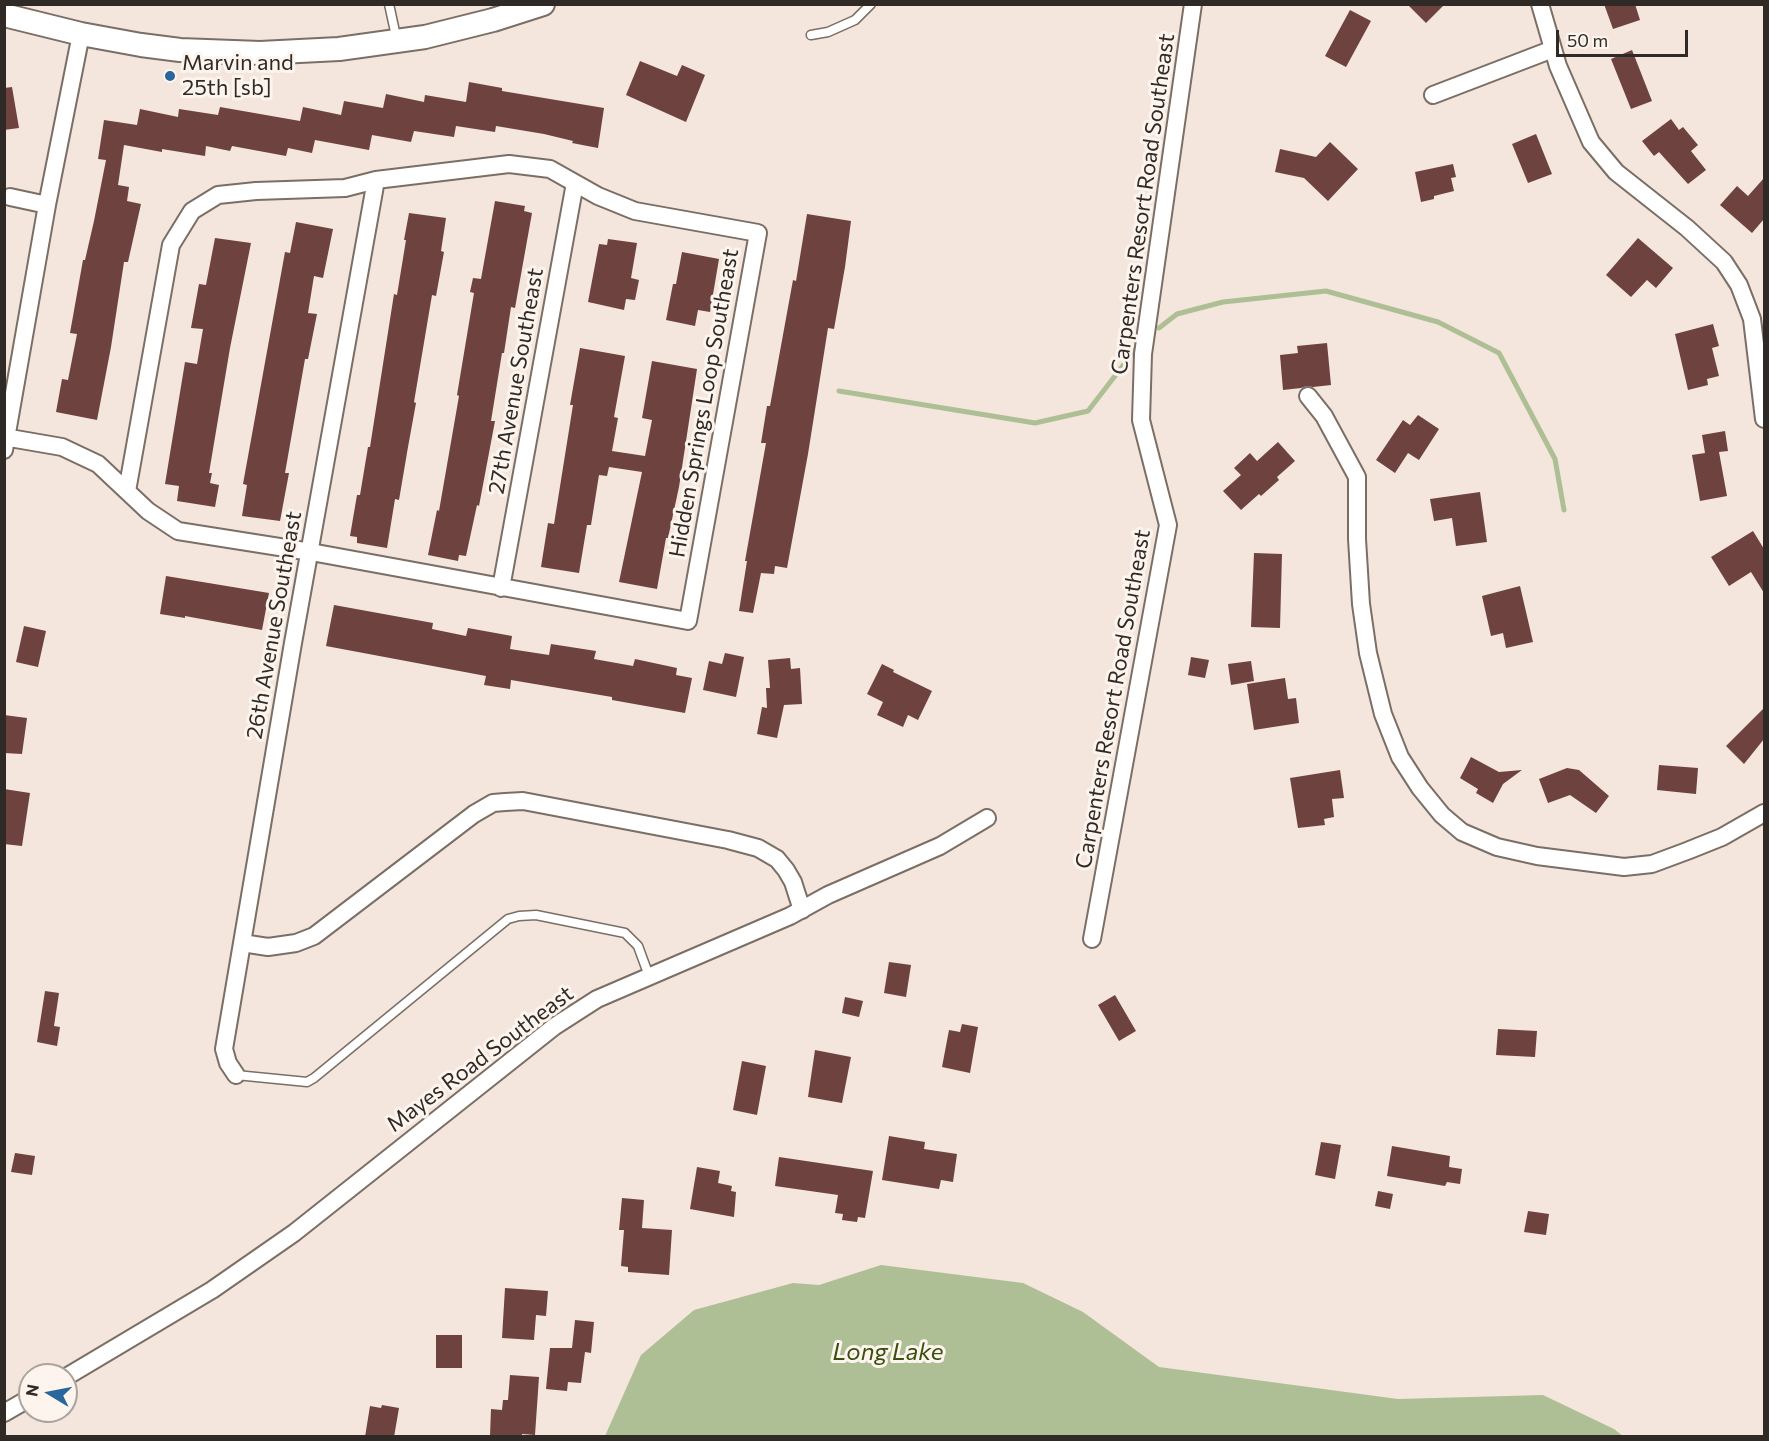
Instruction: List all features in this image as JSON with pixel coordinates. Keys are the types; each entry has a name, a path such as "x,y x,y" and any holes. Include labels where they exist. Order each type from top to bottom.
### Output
{"street":[{"path":"4,15 81,34 141,45 180,50 260,52 339,49 397,42 493,20 543,4"},
{"name":"Carpenters Resort Road Southeast","path":"1092,939 1168,525 1141,420 1143,354 1193,4"},
{"path":"1540,4 1558,66 1591,142 1616,172 1686,228 1731,271 1739,285 1752,319 1764,419"},
{"path":"5,441 47,205 81,34"},
{"path":"1433,95 1553,49"},
{"name":"Hidden Springs Loop Southeast","path":"5,441 62,447 98,464 148,511 178,531 310,552 688,621 758,233 635,211 598,196 550,169 509,164 376,180 345,188 256,191 218,195 192,211 171,244 127,491"},
{"name":"26th Avenue Southeast","path":"236,1076 228,1063 224,1049 376,180"},
{"name":"27th Avenue Southeast","path":"501,588 575,183"},
{"path":"10,197 47,205"},
{"path":"1308,396 1324,416 1358,477 1357,539 1361,604 1368,653 1383,714 1401,757 1420,788 1442,815 1462,832 1497,848 1537,856 1624,867 1652,864 1688,851 1722,837 1764,813"},
{"path":"242,943 268,947 296,943 314,936 474,814 493,803 505,802 523,801 728,840 758,848 777,859 786,870 793,882 802,910"},
{"name":"Mayes Road Southeast","path":"78,1370 212,1290 294,1233 555,1026 597,999 802,910 828,895 940,846 987,818"},
{"path":"4,1413 18,1405"}],"lane":[{"path":"389,4 397,42"},
{"path":"811,35 828,32 855,20 871,4"},
{"path":"236,1076 307,1082 508,919 519,916 536,915 625,933 638,946 649,976"}],"water":[{"name":"Long Lake","path":"881,1265 1023,1283 1083,1312 1159,1367 1398,1399 1543,1395 1614,1429 1623,1436 605,1436 641,1355 694,1310 793,1283 819,1285"}],"building":[{"path":"1407,4 1445,4 1426,23"},
{"path":"1604,4 1635,4 1640,20 1613,29"},
{"path":"1350,10 1371,21 1346,67 1325,56"},
{"path":"1632,50 1652,101 1631,109 1611,59"},
{"path":"640,61 677,76 682,65 705,75 686,122 626,95"},
{"path":"469,82 502,88 502,91 604,108 598,148 544,134 496,126 495,132 456,126 454,137 414,131 411,142 372,135 369,150 315,140 312,153 288,148 286,156 232,146 230,151 206,146 205,156 162,149 162,152 124,145 118,185 129,187 127,201 141,204 128,262 124,262 97,420 56,412 62,379 68,380 77,334 70,333 83,260 85,260 94,221 106,160 98,159 104,120 137,125 140,109 178,117 179,109 218,115 220,107 300,121 303,107 341,115 344,101 383,108 386,94 424,102 425,95 466,102"},
{"path":"12,87 19,128 4,130 4,88"},
{"path":"1671,119 1679,130 1683,127 1698,145 1691,151 1706,170 1688,184 1659,152 1654,156 1642,141"},
{"path":"1536,134 1552,174 1528,183 1512,144"},
{"path":"1330,142 1358,169 1328,201 1304,178 1275,172 1280,149 1316,157"},
{"path":"1453,164 1456,177 1451,178 1454,191 1421,202 1415,172"},
{"path":"1764,178 1764,219 1752,233 1720,205 1737,186 1748,196"},
{"path":"495,201 525,206 524,211 532,213 515,308 511,307 504,353 502,353 491,421 495,421 479,506 477,505 466,556 459,555 458,561 428,555 437,510 439,511 459,396 457,395 474,293 470,292 473,278 481,279"},
{"path":"409,213 446,218 441,251 444,252 436,296 432,295 399,500 395,499 387,548 357,543 357,537 350,536 357,495 360,495 368,447 370,447"},
{"path":"807,214 851,221 845,267 834,329 828,328 787,568 775,566 774,574 761,573 753,613 739,611 747,561 745,561 766,443 761,443 767,406 770,406 793,280 796,281"},
{"path":"296,222 333,229 323,278 314,276 308,313 317,314 308,359 305,359 285,473 289,473 280,521 242,516 247,485 243,484 285,252 290,253"},
{"path":"215,238 251,243 209,473 212,473 210,483 219,485 215,507 177,501 179,486 165,484 185,362 197,364 203,329 191,328 199,284 206,285"},
{"path":"1638,238 1673,268 1656,288 1647,280 1631,297 1606,275"},
{"path":"608,239 637,243 631,278 639,280 635,300 626,299 624,310 588,302 599,244 607,245"},
{"path":"682,252 719,259 710,312 698,310 695,326 666,320"},
{"path":"1713,324 1719,346 1712,348 1719,376 1707,379 1708,385 1688,390 1675,334"},
{"path":"1327,343 1331,385 1283,390 1280,355 1298,353 1297,346"},
{"path":"580,348 625,356 614,417 618,418 612,451 645,456 652,420 642,418 652,361 697,369 679,487 668,538 666,538 657,589 619,582 642,472 609,467 607,476 599,475 591,525 587,525 579,573 541,567 548,523 554,524"},
{"path":"1418,415 1439,429 1419,460 1408,453 1395,473 1376,460 1403,420 1410,425"},
{"path":"1725,431 1728,451 1719,452 1727,496 1700,501 1692,455 1705,453 1702,435"},
{"path":"1278,442 1295,461 1277,477 1279,480 1241,510 1223,491 1241,475 1234,468 1250,453 1257,461"},
{"path":"1480,492 1487,542 1456,546 1452,518 1434,521 1430,499"},
{"path":"1753,531 1764,549 1764,593 1751,572 1729,586 1711,557"},
{"path":"1254,553 1282,554 1280,628 1251,627"},
{"path":"166,576 269,593 262,630 185,616 185,618 160,614"},
{"path":"1520,586 1533,642 1506,648 1503,633 1491,636 1482,596"},
{"path":"334,605 433,623 432,629 466,636 468,628 512,636 510,649 549,655 551,644 596,651 594,659 633,666 635,659 677,668 676,675 692,678 685,713 612,700 612,697 511,680 510,689 484,685 486,676 326,646"},
{"path":"24,626 46,631 38,667 16,662"},
{"path":"725,653 744,657 736,697 703,690 709,661 722,664"},
{"path":"1191,657 1209,660 1205,678 1188,675"},
{"path":"790,658 791,669 800,668 802,704 784,705 777,738 757,734 762,707 767,708 766,688 770,688 768,660"},
{"path":"1251,661 1254,681 1231,685 1228,664"},
{"path":"882,664 894,670 893,672 932,691 918,720 908,715 903,727 877,715 883,702 867,694"},
{"path":"1285,678 1288,699 1296,698 1299,723 1254,730 1247,684"},
{"path":"1764,708 1764,739 1744,764 1726,746"},
{"path":"4,715 27,718 22,754 4,753"},
{"path":"1471,757 1499,772 1522,770 1503,784 1493,803 1476,793 1478,789 1460,778"},
{"path":"1659,765 1698,768 1696,794 1657,790"},
{"path":"1567,768 1579,770 1609,796 1596,813 1570,795 1548,803 1539,779"},
{"path":"1340,770 1344,798 1332,799 1334,817 1324,819 1325,825 1298,828 1290,778"},
{"path":"4,789 30,793 22,846 4,844"},
{"path":"889,962 911,965 906,997 884,993"},
{"path":"45,991 59,993 54,1026 60,1027 57,1046 37,1042"},
{"path":"1115,995 1136,1031 1119,1041 1098,1005"},
{"path":"845,997 863,1001 859,1017 842,1013"},
{"path":"962,1024 978,1027 970,1073 942,1067 949,1030 960,1032"},
{"path":"1498,1029 1537,1031 1535,1057 1496,1055"},
{"path":"815,1050 851,1057 842,1103 808,1097"},
{"path":"742,1061 766,1066 757,1115 733,1110"},
{"path":"889,1136 925,1142 924,1149 957,1154 953,1182 941,1180 939,1189 882,1180"},
{"path":"1321,1142 1341,1145 1335,1179 1315,1175"},
{"path":"1392,1146 1450,1156 1449,1167 1462,1169 1460,1184 1447,1182 1445,1186 1387,1176"},
{"path":"15,1153 35,1156 32,1175 11,1172"},
{"path":"779,1157 873,1171 865,1218 858,1217 857,1222 842,1220 843,1214 835,1213 838,1195 775,1186"},
{"path":"697,1167 720,1171 718,1183 732,1186 731,1191 736,1192 734,1217 690,1209"},
{"path":"1378,1191 1393,1194 1390,1209 1375,1206"},
{"path":"622,1198 644,1200 642,1228 672,1230 669,1275 628,1272 628,1267 621,1266 624,1230 619,1230"},
{"path":"1528,1211 1549,1214 1546,1235 1524,1232"},
{"path":"505,1288 548,1291 546,1316 536,1315 534,1340 502,1338"},
{"path":"575,1320 594,1322 591,1353 585,1352 581,1383 568,1382 567,1391 546,1389 550,1348 572,1348"},
{"path":"436,1335 462,1335 462,1368 436,1368"},
{"path":"510,1375 539,1377 535,1435 490,1436 491,1409 502,1410 503,1400 508,1400"},
{"path":"382,1405 399,1408 394,1437 365,1437 370,1406 381,1408"}],"waterway":[{"path":"1159,328 1177,314 1223,302 1326,291 1438,322 1499,353 1555,459 1564,510"},
{"path":"839,391 1035,423 1088,411 1138,346"}],"place":[{"name":"Marvin and 25th [sb]","path":"170,76"}]}
